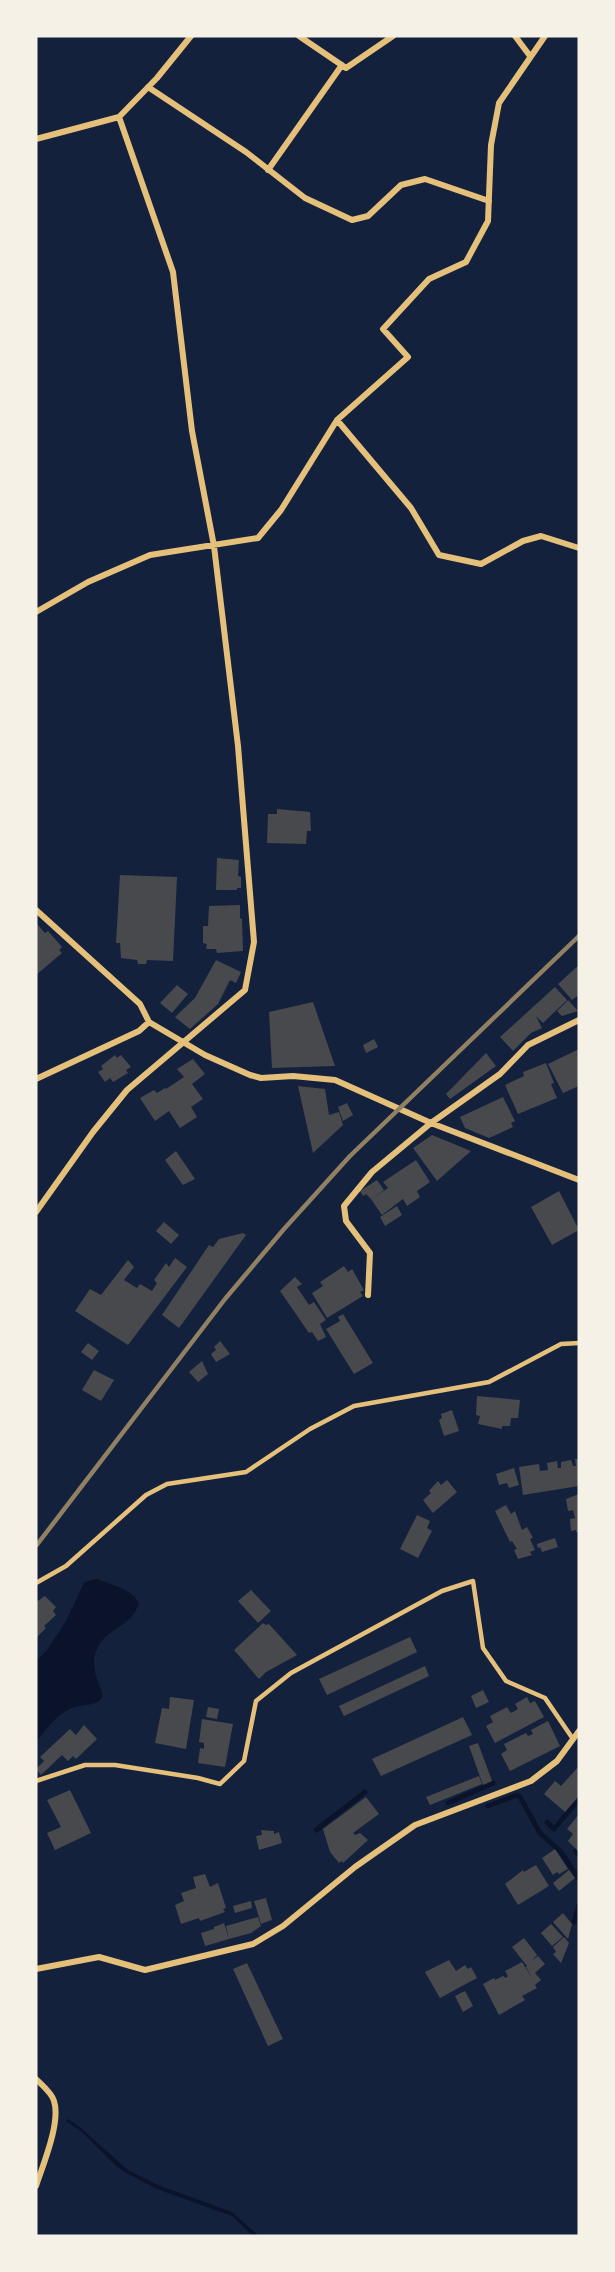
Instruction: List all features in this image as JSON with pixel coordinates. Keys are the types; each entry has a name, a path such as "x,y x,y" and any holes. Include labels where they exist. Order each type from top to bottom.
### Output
{"street":[{"path":"36,139 118,117 148,87 191,36"},
{"path":"299,36 346,68 393,36"},
{"path":"514,36 530,56"},
{"path":"36,612 88,582 150,555 258,538 281,510 337,420 408,357 383,329 429,279 466,262 488,220 491,145 499,103 544,36"},
{"path":"268,170 342,65"},
{"path":"148,87 246,152 305,198 352,220 368,216 401,185 425,180 489,201"},
{"path":"36,1212 93,1132 127,1090 245,990 254,942 238,746 214,546 192,431 173,272 118,117"},
{"path":"337,420 411,508 439,555 481,564 523,541 541,536 579,548"},
{"path":"36,910 140,1004 150,1022 205,1055 261,1078 293,1076 335,1080 421,1119 579,1180"},
{"path":"368,1295 370,1253 346,1221 344,1206 372,1172 431,1123 500,1074 528,1045 579,1020"},
{"path":"36,1078 139,1031 150,1022"},
{"path":"36,1969 99,1957 145,1970 253,1944 283,1926 355,1867 415,1824 531,1781 557,1761 579,1731"},
{"path":"36,2079 45,2087 55,2102 55,2129 36,2186"}],"lane":[{"path":"36,1583 66,1566 146,1495 167,1484 246,1472 310,1429 354,1406 489,1382 561,1344 579,1343"},
{"path":"36,1781 85,1765 115,1765 198,1778 220,1784 244,1761 256,1701 291,1673 442,1591 473,1581 483,1648 506,1681 546,1698 573,1739"}],"water":[{"path":"97,1579 127,1591 139,1603 130,1618 101,1641 97,1649 94,1664 102,1694 100,1700 93,1704 72,1708 61,1714 36,1742 36,1661 47,1650 66,1621 84,1583"},
{"path":"68,2119 128,2170 158,2185 232,2212 259,2236 253,2236 232,2216 157,2189 128,2174 116,2166 83,2133 66,2121"}],"building":[{"path":"277,809 310,812 311,831 307,831 306,844 267,843 268,814 277,814"},
{"path":"217,858 239,860 238,876 241,877 241,888 216,890"},
{"path":"120,875 177,877 173,961 147,960 146,964 138,964 137,960 121,958 120,943 116,943"},
{"path":"240,905 243,951 217,953 216,949 206,949 207,944 203,943 203,926 208,926 209,906"},
{"path":"36,923 45,933 48,931 62,947 59,950 62,953 36,975"},
{"path":"216,960 241,972 236,983 230,980 218,1004 190,1029 175,1017 195,998"},
{"path":"579,965 579,995 572,1000 558,984"},
{"path":"177,985 188,994 172,1013 160,1003"},
{"path":"555,987 567,1000 543,1023 536,1016 542,1028 531,1033 513,1051 500,1037"},
{"path":"568,1000 578,1011 562,1016 557,1011"},
{"path":"313,1002 335,1066 272,1068 269,1012"},
{"path":"374,1039 378,1047 366,1053 363,1045"},
{"path":"579,1049 579,1086 563,1093 548,1064"},
{"path":"486,1053 496,1066 450,1099 446,1094"},
{"path":"115,1055 117,1058 121,1055 131,1067 126,1070 128,1073 113,1082 110,1078 105,1082 98,1072 103,1069 101,1066"},
{"path":"193,1059 205,1074 192,1084 203,1099 191,1107 197,1117 180,1128 169,1111 155,1121 140,1098 154,1090 157,1093 166,1089 184,1077 177,1069"},
{"path":"546,1063 557,1098 518,1114 505,1085 524,1076 523,1072"},
{"path":"298,1086 325,1089 329,1115 339,1112 343,1125 313,1153"},
{"path":"503,1097 515,1121 511,1123 513,1127 489,1138 465,1128 460,1117"},
{"path":"347,1103 353,1115 343,1121 338,1107"},
{"path":"432,1135 471,1151 437,1181 413,1148"},
{"path":"176,1151 195,1179 183,1185 165,1160"},
{"path":"416,1160 430,1182 417,1191 420,1197 407,1206 403,1199 382,1215 371,1199 366,1194 363,1196 360,1191 377,1180 384,1190 373,1198 388,1188 383,1182"},
{"path":"559,1191 579,1230 552,1245 531,1207"},
{"path":"397,1206 402,1215 385,1226 380,1217"},
{"path":"164,1222 179,1235 171,1244 156,1231"},
{"path":"243,1233 246,1235 179,1328 162,1315 209,1245 213,1247 219,1239"},
{"path":"175,1258 187,1267 128,1345 75,1311 90,1289 101,1295 128,1260 134,1267 124,1280 137,1288 140,1284 152,1291 157,1283 154,1280 166,1263 169,1267"},
{"path":"344,1266 348,1272 352,1269 364,1290 360,1292 363,1296 327,1318 312,1293 323,1286 320,1282"},
{"path":"295,1277 302,1284 297,1287 309,1305 314,1302 326,1320 320,1324 326,1337 318,1341 312,1332 309,1333 280,1291"},
{"path":"343,1314 373,1363 354,1374 326,1329 340,1321 338,1317"},
{"path":"220,1341 230,1354 216,1362 211,1354 216,1350 214,1347"},
{"path":"88,1343 99,1351 92,1360 81,1352"},
{"path":"202,1361 208,1374 198,1382 189,1372"},
{"path":"94,1370 114,1380 101,1401 82,1390"},
{"path":"477,1396 520,1400 518,1418 511,1418 510,1426 502,1426 502,1429 478,1424 480,1416 476,1415"},
{"path":"452,1410 459,1431 444,1436 439,1420 442,1418 441,1414"},
{"path":"575,1459 579,1459 579,1486 523,1495 519,1467 539,1464 540,1471 548,1470 547,1463 557,1461 558,1468 561,1468 561,1462 571,1460 573,1466 576,1466"},
{"path":"514,1468 519,1485 509,1488 507,1483 499,1485 496,1474"},
{"path":"447,1480 457,1492 433,1513 423,1500 431,1493 429,1491 438,1481 441,1485"},
{"path":"579,1494 579,1532 576,1532 576,1530 571,1531 570,1519 575,1518 573,1510 568,1511 566,1499"},
{"path":"506,1505 511,1514 515,1511 522,1530 527,1527 533,1538 530,1539 535,1550 530,1552 532,1555 518,1559 514,1550 517,1549 512,1541 510,1542 495,1511"},
{"path":"417,1515 430,1521 427,1528 432,1531 418,1558 400,1549"},
{"path":"555,1538 558,1547 542,1552 540,1547 538,1548 537,1544"},
{"path":"251,1590 271,1611 258,1623 238,1601"},
{"path":"45,1596 56,1607 53,1611 56,1615 44,1626 46,1628 36,1638 36,1602"},
{"path":"263,1623 269,1624 297,1655 266,1672 259,1679 234,1650"},
{"path":"410,1637 417,1652 327,1695 319,1679"},
{"path":"425,1666 429,1676 344,1716 339,1706"},
{"path":"483,1690 489,1702 476,1708 471,1696"},
{"path":"170,1697 194,1700 186,1749 155,1743 162,1708 169,1709"},
{"path":"527,1697 530,1703 535,1701 544,1717 495,1743 486,1726 493,1722 490,1716 507,1707 511,1713 518,1709 515,1704"},
{"path":"208,1707 219,1709 217,1719 206,1717"},
{"path":"463,1717 472,1735 381,1776 372,1759"},
{"path":"202,1719 233,1724 225,1767 198,1763 200,1748 204,1749 204,1743 199,1742"},
{"path":"548,1721 560,1746 510,1771 501,1754 507,1750 504,1744 526,1733 528,1736 533,1734 531,1730"},
{"path":"84,1725 97,1739 76,1759 73,1756 68,1761 62,1755 41,1775 36,1769 44,1761 40,1757 70,1729 76,1735"},
{"path":"478,1743 492,1781 483,1785 469,1746"},
{"path":"579,1766 579,1796 565,1812 544,1794 555,1781 561,1786"},
{"path":"479,1776 482,1784 430,1805 426,1797"},
{"path":"70,1790 91,1833 55,1850 47,1833 61,1827 47,1800"},
{"path":"366,1797 379,1814 353,1833 355,1835 360,1833 368,1840 343,1863 342,1861 339,1863 330,1852 323,1829"},
{"path":"579,1814 579,1852 568,1841 573,1834 567,1829"},
{"path":"261,1830 274,1831 274,1834 279,1832 282,1843 259,1850 256,1836 262,1835"},
{"path":"555,1849 568,1869 553,1875 542,1858"},
{"path":"536,1865 549,1886 518,1905 505,1884 523,1870 524,1872"},
{"path":"569,1870 575,1878 559,1891 553,1883"},
{"path":"205,1874 210,1887 218,1883 226,1908 223,1909 225,1912 200,1921 199,1918 181,1924 175,1905 184,1901 181,1893 196,1888 193,1877"},
{"path":"266,1898 272,1920 261,1924 254,1901"},
{"path":"251,1901 252,1908 235,1913 233,1906"},
{"path":"563,1913 572,1924 568,1939 553,1922"},
{"path":"258,1917 261,1926 251,1933 229,1939 226,1926"},
{"path":"224,1923 229,1939 205,1946 201,1933"},
{"path":"551,1924 563,1937 552,1946 541,1933"},
{"path":"564,1937 569,1943 561,1963 553,1954 556,1952 553,1947"},
{"path":"524,1938 537,1955 531,1961 538,1956 545,1964 535,1973 541,1980 535,1985 537,1988 522,1996 525,2000 499,2015 483,1984 494,1978 495,1980 503,1976 506,1978 508,1976 505,1971 522,1962 532,1978 527,1966 512,1947"},
{"path":"449,1960 456,1971 465,1965 468,1969 471,1967 477,1978 440,1998 425,1972"},
{"path":"247,1963 283,2039 268,2046 233,1969"},
{"path":"465,1991 473,2006 463,2012 455,1996"}],"waterway":[{"path":"448,1803 493,1783"},
{"path":"316,1830 365,1792"},
{"path":"488,1806 517,1795 520,1797 540,1833 561,1852 579,1879"},
{"path":"547,1822 554,1829 579,1799"},
{"path":"576,1851 579,1855"},
{"path":"574,1922 579,1905"}],"railway":[{"path":"36,1546 225,1299 284,1229 350,1156 579,936"}]}
